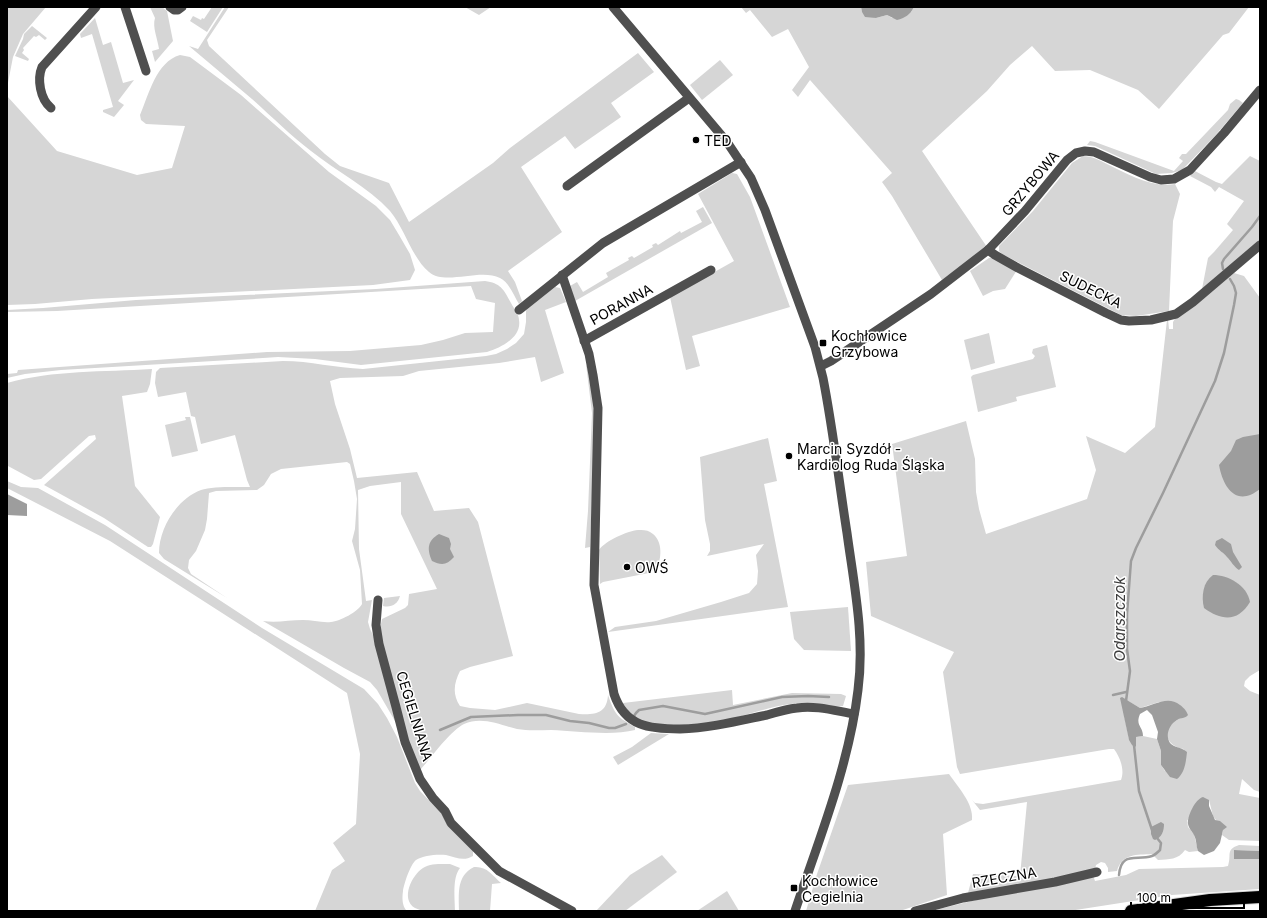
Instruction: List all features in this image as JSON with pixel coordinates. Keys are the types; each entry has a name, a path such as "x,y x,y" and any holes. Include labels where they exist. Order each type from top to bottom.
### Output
{"highway":[{"path":"1132,911 1203,901 1260,897"}],"street":[{"path":"51,108 46,102 41,88 39,77 42,67 96,7"},
{"path":"125,7 146,71"},
{"path":"170,7 174,10 178,10 182,7"},
{"path":"613,7 741,162 751,178 765,210 821,366 835,450 858,616 860,665 854,714 848,745 839,778 795,911"},
{"name":"GRZYBOWA","path":"821,366 831,361 921,301 988,250 1025,211 1067,160 1076,153 1089,151 1150,177 1160,180 1174,179 1190,170 1224,133 1260,90"},
{"path":"567,186 689,98"},
{"path":"519,310 608,240 741,162"},
{"name":"SUDECKA","path":"988,250 1018,268 1106,313 1121,320 1129,321 1156,319 1176,314 1193,302 1260,245"},
{"name":"PORANNA","path":"562,275 584,341 711,270"},
{"path":"584,341 589,354 598,408 594,585 614,694 618,705 624,714 634,722 643,726 656,729 666,729 710,727 798,707 817,708 854,714"},
{"name":"CEGIELNIANA","path":"378,600 376,626 379,644 404,742 420,779 433,798 445,811 451,823 499,871 572,911"},
{"name":"RZECZNA","path":"915,911 963,898 1055,882 1097,872"}],"shaded area":[{"path":"7,7 46,7 23,34 13,57 7,88"},
{"path":"150,7 162,7 167,11 173,41 155,62 152,51 159,49 154,22 155,18"},
{"path":"212,7 223,7 207,32 190,21 193,16 201,20 202,18 204,19"},
{"path":"225,7 229,7 207,40 209,46 325,154 340,166 389,183 409,222 493,163 510,148 638,53 654,72 611,103 621,117 575,149 565,136 521,167 562,232 508,271 515,282 522,301 519,304 509,286 500,278 492,275 444,277 436,276 429,272 418,259 395,218 381,202 303,145 252,99 189,46 198,49"},
{"path":"465,7 491,7 479,15"},
{"path":"741,7 861,7 862,12 876,18 887,15 892,18 911,12 914,7 1249,7 1229,33 1223,35 1159,109 1138,90 1090,70 1055,71 1032,46 1010,65 987,91 922,151 987,247 942,280 892,196 882,182 892,173 810,80 798,97 792,90 809,67 788,29 772,37 750,10 746,13"},
{"path":"861,7 914,7 907,16 897,20 887,15 876,18 865,17"},
{"path":"95,18 103,45 111,42 123,83 134,80 118,101 124,105 114,117 103,112 103,110 113,107 92,34 81,38 80,34"},
{"path":"32,26 47,38 45,40 39,35 36,37 34,36 23,48 24,50 22,53 29,59 28,61 15,56 24,34"},
{"path":"180,55 190,57 241,95 329,172 376,206 390,220 410,254 415,270 410,280 373,285 92,299 7,305 7,96 57,151 137,175 172,168 185,126 146,124 141,120 140,115 150,89 159,72 165,64"},
{"path":"720,60 733,75 702,100 690,85"},
{"path":"1236,99 1243,103 1214,137 1182,170 1172,173 1156,174 1095,146 1087,145 1090,141 1095,142 1174,171 1183,161 1179,158 1182,154 1186,154 1228,110 1230,104"},
{"path":"1083,156 1095,158 1131,176 1148,182 1166,185 1175,184 1180,194 1173,221 1169,311 1136,316 1121,315 1002,254 999,251 999,246 1033,211 1072,163"},
{"path":"1250,156 1260,161 1260,242 1202,289 1208,258 1233,230 1227,224 1244,201 1219,187 1215,192 1211,187 1190,176 1193,170 1222,184"},
{"path":"732,173 737,174 750,197 790,307 692,336 700,366 686,370 670,297 734,261 698,194"},
{"path":"703,207 712,223 575,301 570,286 577,282 583,292 608,277 606,273 629,260 628,258 632,256 634,258 653,247 652,245 656,243 658,245 680,231 681,233 702,222 696,211"},
{"path":"989,258 994,258 1017,270 1005,289 993,291 983,296 970,271"},
{"path":"1234,273 1244,276 1260,298 1260,670 1245,681 1244,686 1250,691 1260,695 1260,792 1254,790 1242,779 1239,794 1260,798 1260,841 1229,840 1222,835 1223,830 1213,816 1209,800 1191,814 1187,821 1188,827 1194,834 1198,851 1189,852 1185,850 1179,856 1170,859 1158,860 1152,854 1136,855 1122,861 1117,871 1108,872 1108,868 1105,863 1101,862 1096,865 1095,869 1028,884 968,893 973,874 1020,876 1027,802 980,810 972,800 975,803 983,804 1121,780 1122,768 1120,760 1114,749 1109,749 960,774 957,767 943,672 954,652 871,616 866,562 907,556 892,444 966,421 975,459 976,492 979,509 986,534 1087,499 1096,470 1086,436 1125,453 1155,427 1167,320 1168,319 1169,329 1173,329 1173,322 1176,317","holes":["1125,699 1140,708 1159,702 1177,720 1168,729 1167,733 1171,743 1184,749 1165,771 1161,765 1161,751 1157,739 1143,736 1136,737 1136,746 1129,739 1124,715"]},
{"path":"485,281 495,283 501,288 506,294 519,318 519,326 514,337 504,345 487,352 361,365 315,359 278,357 61,370 25,374 7,378 7,374 17,373 18,370 267,352 350,351 421,345 465,333 493,332 495,303 476,299 471,286 57,311 7,312 7,310 136,300 376,289"},
{"path":"555,287 560,288 566,302 545,310 564,373 541,382 535,357 499,363 419,371 403,376 340,378 330,381 335,404 350,449 357,478 417,472 434,511 469,508 478,522 513,656 460,671 456,680 455,693 457,702 460,706 495,710 527,703 579,714 591,714 600,712 603,709 608,695 617,715 635,727 635,730 605,733 525,730 491,722 471,722 464,724 453,732 420,770 410,747 379,634 382,619 405,608 408,605 409,594 437,589 401,514 401,482 370,486 358,490 359,549 366,601 372,600 368,622 374,637 399,728 377,690 370,682 263,621 273,622 303,620 331,622 348,616 357,610 362,604 360,570 352,541 355,529 357,499 350,464 347,462 281,469 271,474 264,485 257,490 216,491 209,493 205,530 196,551 189,560 188,568 191,574 227,598 164,559 159,553 162,534 166,524 177,507 192,494 211,488 250,487 235,435 201,444 195,417 191,416 186,392 158,397 155,383 156,372 160,368 283,361 363,369 496,354 516,343 524,334 527,308"},
{"path":"989,333 995,363 971,370 964,340"},
{"path":"1047,345 1056,387 1016,397 1017,401 978,412 971,377 973,375 1033,359 1035,356 1032,353 1033,349"},
{"path":"586,364 591,378 595,416 590,547 585,548 592,413"},
{"path":"152,369 150,384 147,392 122,396 135,486 160,517 153,544 151,547 148,547 104,518 44,485 96,439 95,435 89,436 41,479 34,480 8,466 7,383 42,376 79,372"},
{"path":"185,417 190,417 198,451 172,457 165,425 186,420"},
{"path":"1260,434 1260,489 1252,494 1238,496 1227,487 1219,465 1231,451 1236,440 1243,437"},
{"path":"768,438 777,481 764,484 788,607 608,632 615,627 656,621 749,593 757,584 758,571 756,555 764,544 707,556 710,551 710,544 705,520 700,457"},
{"path":"7,481 21,487 38,488 105,525 262,628 364,689 378,704 387,718 397,737 415,783 420,791 441,813 447,824 473,849 473,856 463,859 446,855 435,855 426,856 416,860 406,879 402,896 404,907 407,911 315,911 332,870 345,861 333,843 356,824 360,754 347,693 110,541 7,488"},
{"path":"7,494 27,504 27,516 7,515"},
{"path":"638,530 649,531 657,539 660,548 660,559 657,568 649,573 603,582 600,584 599,550 606,543 617,537 628,532"},
{"path":"439,534 449,538 451,544 450,549 454,557 449,562 444,564 439,564 432,561 429,553 430,542"},
{"path":"1222,538 1231,544 1233,552 1242,567 1239,570 1215,545 1216,541"},
{"path":"1213,575 1219,575 1231,579 1241,586 1250,602 1245,609 1235,616 1223,617 1204,608 1203,599 1205,585"},
{"path":"400,596 394,605 383,606 384,598"},
{"path":"848,607 851,651 804,650 794,639 790,612"},
{"path":"732,690 733,705 792,693 841,694 846,696 843,706 830,707 797,703 773,707 719,722 690,725 647,723 635,717 623,703"},
{"path":"1122,697 1140,708 1160,702 1170,701 1175,702 1186,710 1188,715 1174,722 1170,727 1168,734 1170,743 1187,752 1186,763 1182,774 1177,779 1170,777 1161,765 1161,751 1157,739 1158,732 1152,715 1147,710 1140,714 1138,721 1143,736 1136,737 1136,746 1135,747 1132,745 1129,740 1120,698"},
{"path":"651,733 669,734 618,765 613,757 632,747"},
{"path":"949,774 961,790 971,808 972,820 943,834 947,895 900,911 806,911 817,874 848,785"},
{"path":"1203,797 1209,800 1209,806 1215,820 1220,821 1227,827 1223,830 1220,843 1214,851 1204,855 1198,851 1195,837 1188,824 1192,809 1197,801"},
{"path":"1161,822 1164,824 1163,831 1155,840 1151,834 1151,827"},
{"path":"1239,845 1260,846 1260,851 1234,850 1234,859 1260,859 1260,889 1172,895 1069,911 931,911 988,897 1093,875 1095,881 1126,875 1139,869 1228,866 1230,851"},
{"path":"1234,850 1260,851 1260,859 1234,859"},
{"path":"662,855 677,872 625,911 596,911 630,875"},
{"path":"435,864 450,864 460,868 457,872 455,883 455,911 429,912 415,908 408,899 408,893 409,887 415,876 419,871 428,866"},
{"path":"474,867 479,867 486,870 501,883 492,884 490,911 459,911 459,892 461,880 468,871"},
{"path":"727,891 739,911 697,911"}],"waterway":[{"name":"Odarszczok","path":"1223,269 1222,263 1224,259 1260,216"},
{"name":"Odarszczok","path":"1126,701 1130,671 1127,649 1127,614 1131,561 1215,381 1224,353 1236,293 1230,279"},
{"path":"1113,695 1126,692"},
{"path":"634,716 639,710 663,706 705,714 782,697 829,697"},
{"path":"440,730 471,717 518,715 546,715 609,728 615,728 626,724"},
{"name":"Odarszczok","path":"1134,745 1139,791 1152,830"},
{"name":"Odarszczok","path":"1119,875 1120,867 1126,860 1130,858 1152,856 1159,851 1161,843 1157,838"}],"place":[{"name":"TED","path":"696,140"},
{"name":"Kochłowice Grzybowa","path":"823,343"},
{"name":"Marcin Syzdół - Kardiolog Ruda Śląska","path":"789,456"},
{"name":"OWŚ","path":"627,567"},
{"name":"Kochłowice Cegielnia","path":"794,888"}]}
